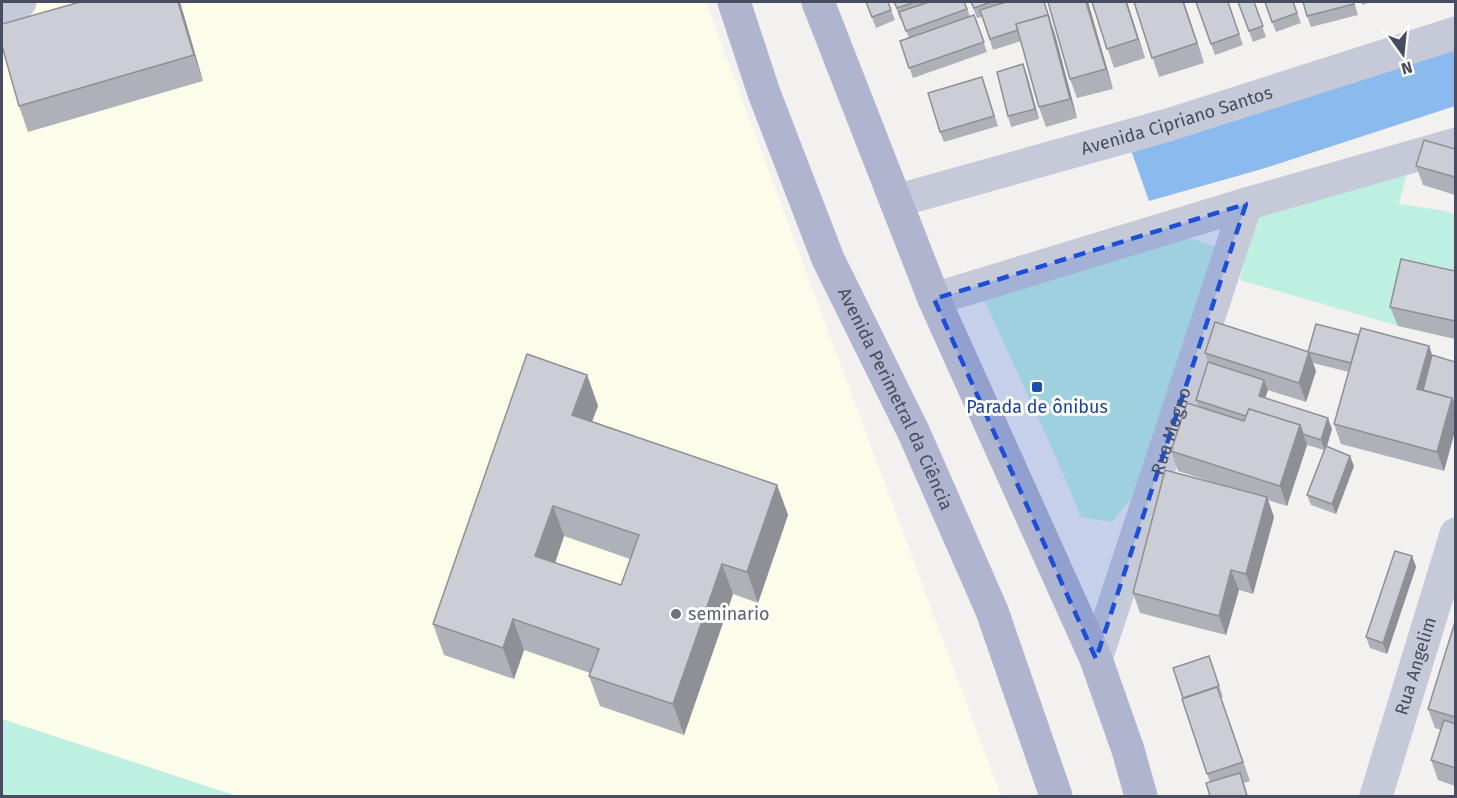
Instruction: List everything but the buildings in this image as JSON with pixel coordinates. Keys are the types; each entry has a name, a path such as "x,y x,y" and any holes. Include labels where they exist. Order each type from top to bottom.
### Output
{"main road":[{"name":"Avenida Perimetral da Ciência","path":"734,2 764,93 828,259 914,432 992,611 1056,796"},
{"path":"818,2 934,299 1096,659 1128,750 1141,796"}],"street":[{"path":"2,7 20,2"},
{"name":"Avenida Cipriano Santos","path":"896,201 1168,125 1455,33"},
{"path":"934,299 1246,204 1455,144"},
{"name":"Rua Mogno","path":"1096,659 1246,204"},
{"name":"Rua Angelim","path":"1376,796 1455,534"}],"highlighted area":[{"path":"1246,204 1096,659 934,299"}],"shaded area":[{"path":"2,2 706,2 1001,796 236,796 2,720"}],"green space":[{"path":"1408,168 1399,204 1446,211 1455,215 1455,285 1412,274 1398,326 1240,280 1256,209"},
{"path":"1178,234 1221,249 1146,480 1112,522 1081,517 981,293"},
{"path":"2,719 237,796 2,796"}],"water":[{"path":"1455,50 1455,106 1262,169 1149,201 1131,150"}],"place":[{"name":"Parada de ônibus","path":"1037,387"},
{"name":"seminario","path":"676,614"}]}
